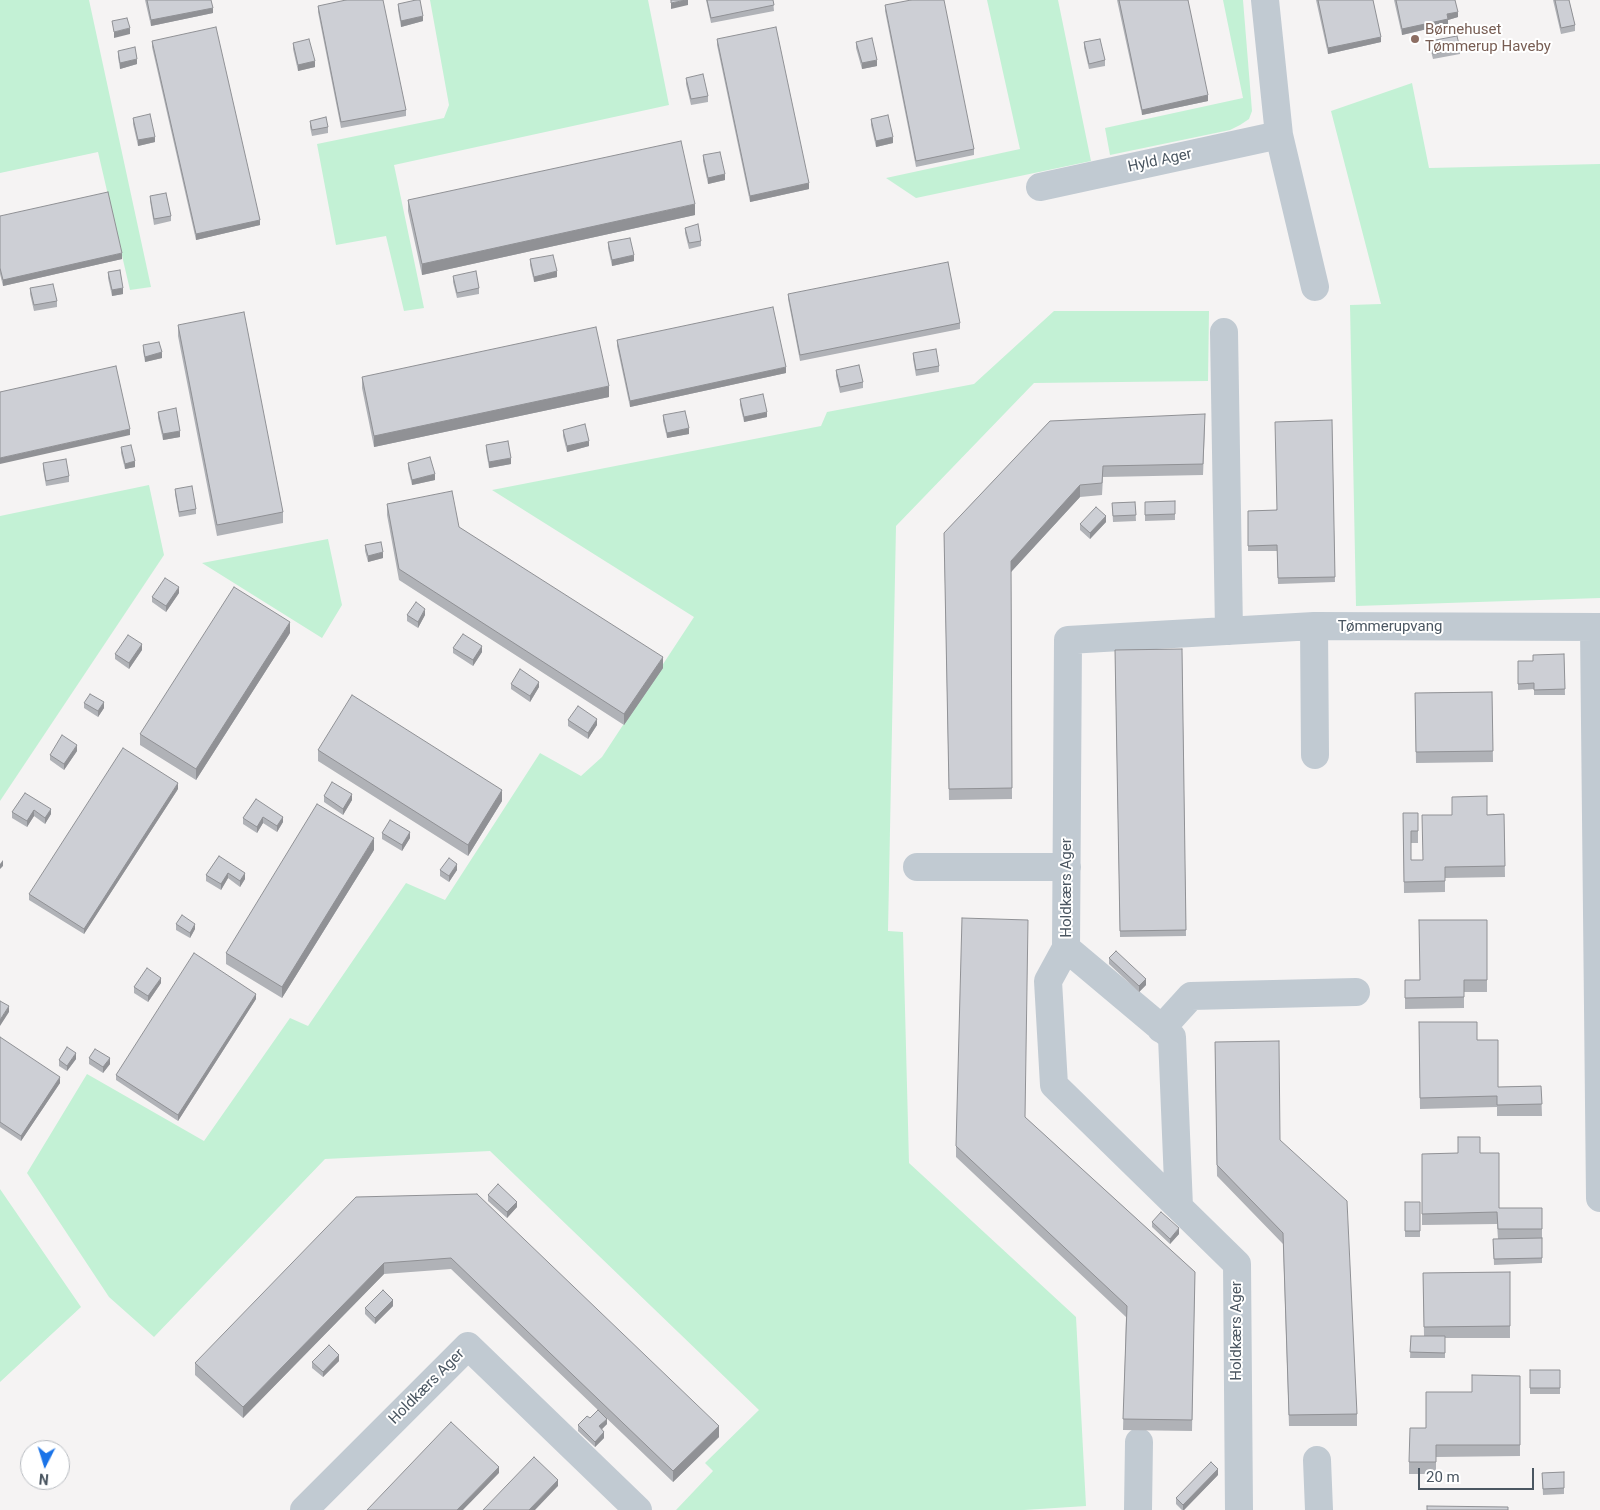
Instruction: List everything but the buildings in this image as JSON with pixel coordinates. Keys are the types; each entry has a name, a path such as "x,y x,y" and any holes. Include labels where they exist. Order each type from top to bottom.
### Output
{"street":[{"path":"1265,0 1279,135 1315,286"},
{"name":"Hyld Ager","path":"1040,187 1279,135"},
{"path":"1224,332 1229,631"},
{"path":"1314,626 1315,755"},
{"name":"Holdkærs Ager","path":"1239,1510 1237,1264 1054,1085 1048,980 1066,948 1068,640 1314,626"},
{"name":"Tømmerupvang","path":"1314,626 1597,627 1600,1198"},
{"path":"917,867 1067,867"},
{"path":"1066,948 1172,1037 1179,1207"},
{"path":"1161,1029 1191,996 1356,992"},
{"name":"Holdkærs Ager","path":"304,1510 468,1346 624,1505"},
{"path":"1138,1510 1139,1442"},
{"path":"1317,1460 1319,1510"}],"green space":[{"path":"0,0 89,0 151,287 130,290 98,152 0,173"},
{"path":"430,0 648,0 669,105 394,165 424,308 404,311 386,236 336,245 317,144 444,118 449,105"},
{"path":"987,0 1058,0 1091,161 916,198 886,178 1020,149"},
{"path":"1223,0 1243,0 1252,111 1249,119 1230,130 1110,155 1105,128 1243,98"},
{"path":"1412,83 1429,168 1600,164 1600,598 1356,606 1350,305 1381,304 1331,111"},
{"path":"1054,311 1209,311 1208,381 1034,383 896,526 888,931 903,932 909,1163 1076,1317 1086,1506 1024,1510 676,1510 713,1471 705,1463 759,1410 490,1151 325,1159 154,1337 109,1297 27,1173 87,1074 204,1141 290,1018 308,1026 406,883 445,900 540,753 581,776 602,757 694,617 492,490 821,426 827,412 974,384"},
{"path":"149,485 164,555 0,801 0,516"},
{"path":"328,539 342,605 322,638 202,563"},
{"path":"0,1189 81,1307 0,1382"}],"place":[{"name":"Børnehuset Tømmerup Haveby","path":"1415,39"}]}
